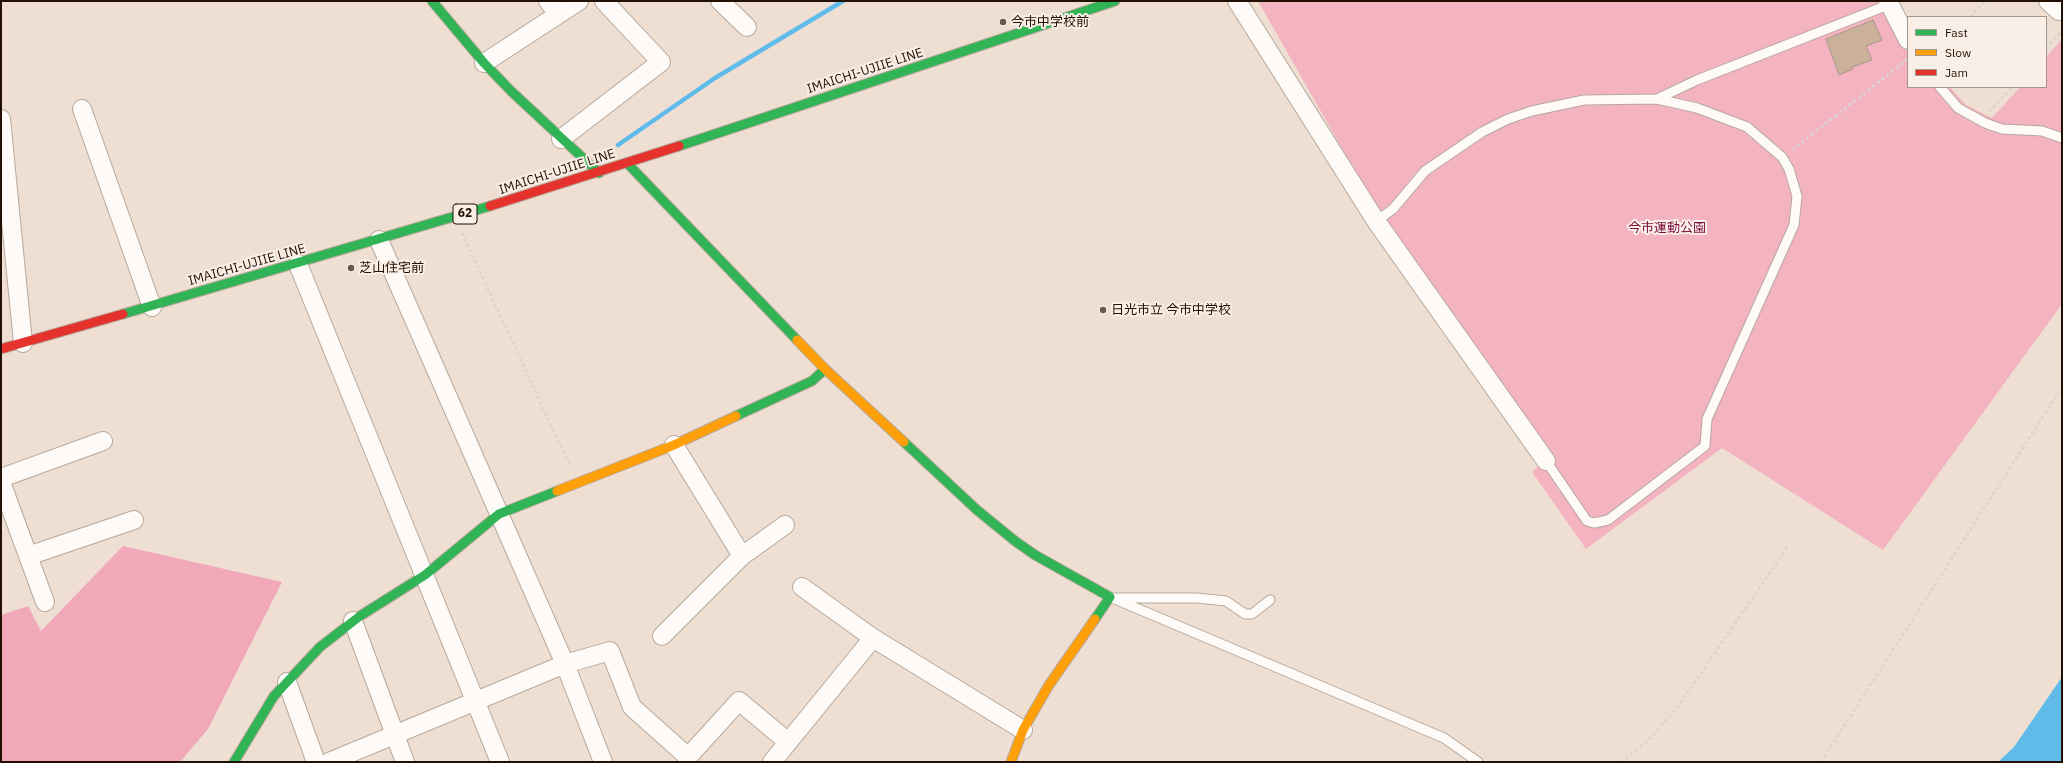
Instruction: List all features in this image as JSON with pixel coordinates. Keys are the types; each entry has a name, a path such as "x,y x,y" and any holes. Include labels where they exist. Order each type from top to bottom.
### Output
{"street":[{"path":"432,1 484,63 561,139 599,173"},
{"path":"484,63 553,8 579,1"},
{"path":"561,139 661,62 604,1"},
{"path":"720,1 747,27"},
{"name":"IMAICHI-UJIIE LINE","path":"1,349 152,307 380,240 599,173 1115,1"},
{"path":"1237,1 1376,222 1546,462"},
{"path":"1892,2 1907,38"},
{"path":"82,109 152,307"},
{"path":"1,119 23,343"},
{"path":"627,163 825,369 977,510 1014,541 1035,555 1110,597 1049,685 1023,730 1011,762"},
{"path":"380,240 564,664 603,762"},
{"path":"298,264 500,762"},
{"path":"234,762 274,696 320,647 353,621 425,575 499,514 674,445 812,381 825,369"},
{"path":"1,478 103,441"},
{"path":"674,445 742,556"},
{"path":"1,482 45,602"},
{"path":"28,556 134,520"},
{"path":"662,636 742,556 785,525"},
{"path":"802,586 873,638 1023,730"},
{"path":"353,621 406,762"},
{"path":"772,762 873,638"},
{"path":"328,762 564,664 610,651 632,707 688,757 739,701 788,742"},
{"path":"287,682 316,762"}],"lane":[{"path":"1657,99 1697,80 1892,2"},
{"path":"1941,88 1958,108 1985,123 2002,129 2042,131 2062,138"},
{"path":"1376,222 1393,209 1425,171 1482,132 1508,119 1532,111 1584,100 1657,99 1697,108 1747,128 1782,157 1789,169 1797,196 1794,225 1707,419 1705,446 1608,520 1594,523 1587,521 1546,462"},
{"path":"1110,597 1211,599 1226,601 1245,614 1252,614 1270,600"},
{"path":"1110,597 1444,738 1478,762"}],"path":[{"path":"1971,16 1985,1"},
{"path":"2047,48 2062,31"},
{"path":"1782,157 1907,60"},
{"path":"1986,111 1991,110 2011,88"},
{"path":"455,217 578,483"},
{"path":"1821,762 2062,387"},
{"path":"1620,762 1649,740 1679,705 1789,545"}],"green space":[{"name":"今市運動公園","path":"1258,1 1879,1 1907,41 1907,88 1951,88 1966,105 1992,118 2019,88 2047,88 2047,56 2062,39 2062,304 1883,550 1722,448 1586,549 1532,472 1540,465 1369,196"}],"shaded area":[{"path":"123,546 282,582 208,729 180,762 1,762 1,615 28,606 41,631"}],"water":[{"path":"2062,677 2062,762 1998,762 2014,747"}],"building":[{"path":"1873,20 1882,40 1866,46 1872,60 1852,67 1853,69 1839,75 1826,39"}],"waterway":[{"path":"618,145 715,78 843,1"}],"traffic: fast":[{"path":"432,1 484,63 511,91 599,173"},
{"path":"679,146 1115,1"},
{"path":"627,163 797,340"},
{"path":"123,314 490,206"},
{"path":"736,416 812,381 825,369"},
{"path":"904,442 977,510 1015,541 1035,555 1110,597 1095,619"},
{"path":"234,762 274,696 320,647 360,616 425,575 499,514 557,491"}],"traffic: slow":[{"path":"797,340 825,369 904,442"},
{"path":"557,491 674,445 736,416"},
{"path":"1011,762 1023,730 1049,685 1095,619"}],"traffic: jam":[{"path":"490,206 679,146"},
{"path":"1,349 123,314"}],"place":[{"name":"今市中学校前","path":"1003,22"},
{"name":"芝山住宅前","path":"351,268"},
{"name":"日光市立 今市中学校","path":"1103,310"}]}
